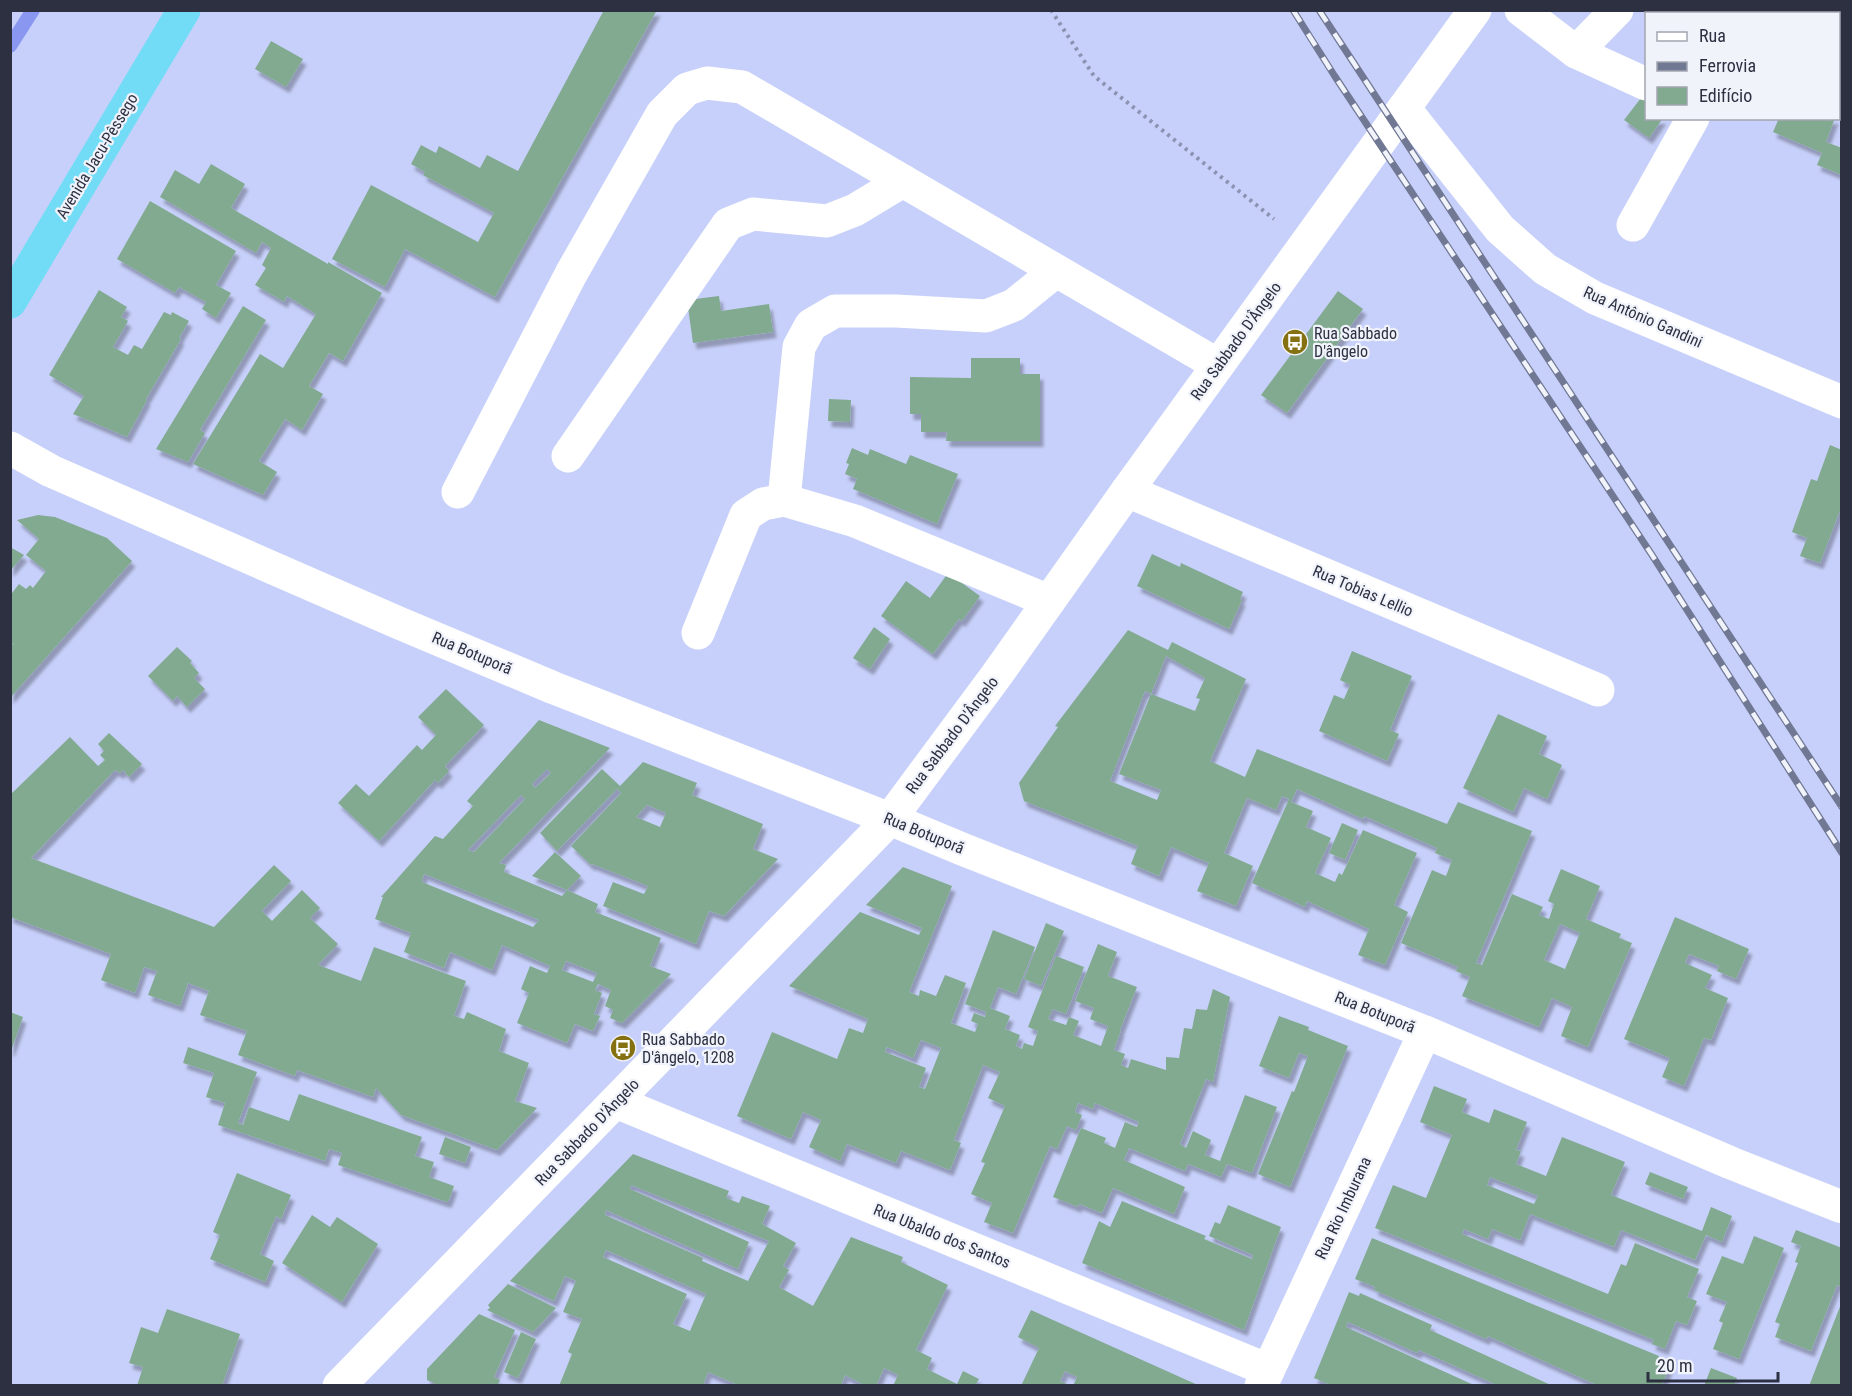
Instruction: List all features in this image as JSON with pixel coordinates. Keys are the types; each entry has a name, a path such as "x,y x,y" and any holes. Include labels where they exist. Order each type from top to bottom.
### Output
{"highway":[{"name":"Avenida Jacu-Pêssego","path":"10,302 184,10"}],"street":[{"name":"Rua Sabbado D'Ângelo","path":"339,1386 890,819 996,676 1475,10"},
{"path":"1521,10 1575,52 1645,83"},
{"path":"1575,52 1617,10"},
{"path":"458,492 571,273 662,114 687,88 707,83 742,87 1218,365"},
{"name":"Rua Antônio Gandini","path":"1404,108 1500,230 1545,269 1594,298 1842,402"},
{"path":"1633,225 1692,120"},
{"path":"568,456 728,224 753,214 827,221 855,210 903,181"},
{"path":"784,500 800,347 811,325 835,311 896,311 986,316 1014,305 1056,271"},
{"name":"Rua Botuporã","path":"10,448 51,471 399,623 555,688 1425,1032 1842,1207"},
{"name":"Rua Tobias Lellio","path":"1127,491 1598,690"},
{"path":"698,633 746,515 763,504 784,500 855,521 1049,601"},
{"name":"Rua Rio Imburana","path":"1265,1378 1425,1032"},
{"name":"Rua Ubaldo dos Santos","path":"616,1102 1265,1378"}],"path":[{"path":"1051,10 1094,76 1306,244"}],"building":[{"path":"604,10 657,10 495,297 405,249 385,287 332,259 371,185 478,242 494,213 423,175 425,172 411,164 421,145 436,153 439,146 480,168 487,155 518,171"},
{"path":"1840,12 1842,13 1842,74 1840,73"},
{"path":"271,41 303,59 286,87 255,69"},
{"path":"1841,81 1842,103 1840,108"},
{"path":"1644,94 1645,120 1662,120 1649,138 1624,120"},
{"path":"1778,120 1834,120 1826,142 1842,148 1842,175 1817,165 1822,153 1773,132"},
{"path":"211,164 245,184 231,208 382,293 343,361 329,353 309,386 323,394 302,430 285,419 259,461 277,472 263,495 193,464 260,354 283,368 316,314 287,296 284,302 255,285 266,268 262,265 271,248 262,242 256,253 160,197 175,170 199,184"},
{"path":"150,201 236,251 216,285 231,293 216,318 202,309 206,302 179,287 175,293 117,259"},
{"path":"99,290 127,307 121,317 128,321 113,347 128,355 134,345 142,349 164,312 171,315 172,312 189,321 127,437 73,414 84,396 49,375"},
{"path":"1338,291 1363,309 1287,413 1261,395"},
{"path":"719,296 721,311 769,304 773,332 693,343 687,300"},
{"path":"243,306 266,320 200,430 205,433 188,462 156,449"},
{"path":"971,358 1020,358 1020,374 1040,374 1040,441 946,441 947,432 921,432 921,414 910,414 910,377 971,378"},
{"path":"829,399 851,400 850,422 828,421"},
{"path":"1830,445 1842,450 1842,505 1820,563 1800,556 1807,538 1792,532 1811,479 1817,481"},
{"path":"852,448 868,455 870,449 906,464 910,455 958,474 937,524 853,489 857,479 845,474 849,464 846,463"},
{"path":"38,515 55,517 107,538 132,561 10,698 10,647 15,642 10,646 10,592 12,593 19,584 26,589 30,585 33,588 46,571 26,555 39,539 17,520"},
{"path":"10,547 24,555 10,571"},
{"path":"1152,554 1180,567 1181,563 1243,592 1240,599 1242,600 1229,629 1137,586"},
{"path":"948,573 980,596 962,621 959,619 933,654 881,616 906,581 930,598"},
{"path":"874,627 890,639 870,669 853,658"},
{"path":"1128,630 1168,650 1172,642 1246,679 1210,761 1245,777 1257,749 1447,824 1458,802 1532,831 1476,963 1482,965 1512,894 1543,907 1539,915 1549,919 1554,904 1548,901 1561,869 1600,886 1586,919 1621,934 1619,938 1632,943 1588,1047 1561,1036 1572,1007 1552,998 1539,1027 1462,996 1470,977 1456,971 1458,967 1401,943 1432,870 1446,876 1452,860 1435,853 1437,848 1364,816 1363,819 1297,789 1291,802 1313,811 1306,827 1331,838 1315,873 1335,882 1339,873 1342,875 1363,830 1417,853 1394,905 1408,912 1385,965 1358,955 1369,929 1307,901 1305,907 1252,883 1289,799 1282,796 1276,810 1247,798 1224,853 1253,866 1236,906 1197,891 1209,863 1171,847 1159,876 1131,864 1138,846 1024,801 1019,783 1058,727 1055,726","holes":["1166,656 1205,678 1196,698 1200,699 1195,711 1151,694","1145,691 1151,694 1119,774 1161,790 1157,800 1110,781","1560,924 1580,933 1565,969 1544,960"]},
{"path":"177,647 192,661 190,663 199,673 194,678 205,689 187,707 177,696 173,701 148,676"},
{"path":"1352,651 1412,676 1390,730 1399,734 1387,761 1319,731 1334,695 1344,699 1350,685 1340,680"},
{"path":"446,689 484,725 445,766 449,771 438,783 435,780 379,841 338,803 356,784 369,796 417,745 422,750 436,735 418,717"},
{"path":"1498,714 1547,736 1539,754 1562,765 1547,799 1524,788 1513,812 1463,788"},
{"path":"539,720 610,748 499,863 506,865 504,872 562,896 567,890 598,904 595,912 661,938 650,966 671,974 622,1023 610,1018 613,1010 605,1006 611,990 598,984 595,990 602,993 594,1014 600,1016 593,1031 575,1024 567,1043 517,1023 529,993 521,989 530,966 547,973 550,966 502,945 492,970 450,952 444,968 404,952 411,933 375,919 383,897 381,897 435,836 443,839 473,806 467,801","holes":["547,769 551,773 535,788 532,784","521,795 525,799 474,852 468,850","424,874 539,920 533,927 422,882","566,961 597,973 593,982 562,970"]},
{"path":"109,733 142,764 129,777 123,770 120,773 115,770 31,858 214,927 274,865 291,881 262,911 272,921 302,890 320,908 310,918 338,944 318,965 361,981 374,947 466,981 454,1016 464,1019 467,1012 506,1029 499,1051 529,1063 515,1101 537,1108 497,1150 401,1115 376,1088 373,1097 297,1070 295,1076 238,1055 247,1031 200,1015 209,991 188,983 180,1006 148,995 157,971 144,967 135,993 101,980 111,954 10,917 10,795 70,737 98,766 105,760 100,755 104,751 98,744"},
{"path":"643,762 697,783 692,795 763,824 753,849 778,859 724,916 709,911 696,944 603,906 613,882 644,894 648,886 591,865 571,846 621,793 617,789 557,851 540,833 602,769 620,786","holes":["647,805 666,813 660,827 636,817"]},
{"path":"1342,823 1358,830 1345,860 1329,853"},
{"path":"555,852 581,876 567,890 532,876"},
{"path":"903,867 952,886 909,992 919,996 920,990 936,996 945,975 966,983 951,1023 975,1032 978,1024 971,1021 974,1013 985,1017 986,1012 965,1004 993,930 1035,947 1016,994 998,987 990,1008 1010,1016 1005,1029 1020,1035 1016,1046 1022,1049 1024,1043 1033,1046 1038,1031 1028,1027 1056,956 1084,967 1066,1014 1053,1009 1048,1019 1066,1025 1069,1017 1079,1021 1073,1035 1101,1046 1108,1026 1090,1019 1094,1008 1075,1001 1098,944 1117,952 1108,976 1137,987 1114,1050 1125,1054 1121,1065 1128,1068 1131,1059 1166,1070 1166,1057 1179,1058 1184,1028 1192,1029 1196,1009 1207,1010 1213,989 1230,997 1213,1082 1206,1079 1180,1144 1186,1148 1193,1131 1211,1140 1205,1155 1220,1161 1245,1095 1277,1107 1252,1173 1227,1164 1221,1177 1188,1164 1185,1171 1129,1148 1124,1160 1185,1187 1174,1214 1113,1188 1102,1213 1053,1197 1081,1128 1106,1138 1104,1143 1115,1148 1125,1122 1137,1127 1139,1122 1095,1103 1093,1109 1078,1103 1075,1112 1082,1115 1076,1130 1067,1126 1057,1149 1050,1146 1013,1233 984,1222 992,1203 971,1194 985,1163 981,1162 1005,1106 988,1098 1000,1072 983,1065 954,1140 961,1143 950,1170 901,1151 896,1163 847,1144 840,1161 809,1147 821,1120 803,1112 791,1139 737,1116 772,1032 837,1059 849,1028 863,1033 868,1019 789,986 860,912 919,935 922,928 866,905","holes":["921,1040 941,1048 925,1089 919,1087 926,1068 885,1052 887,1047 913,1058"]},
{"path":"1675,917 1749,949 1736,979 1717,971 1719,966 1689,954 1685,963 1712,975 1705,988 1728,998 1711,1040 1704,1038 1684,1086 1662,1077 1670,1058 1624,1039"},
{"path":"1046,923 1064,931 1041,986 1024,979"},
{"path":"10,1012 23,1017 11,1051 10,1051"},
{"path":"1279,1016 1309,1027 1308,1030 1348,1046 1290,1187 1258,1174 1308,1056 1299,1053 1289,1078 1259,1066"},
{"path":"188,1047 257,1072 238,1123 243,1125 249,1107 289,1121 299,1094 422,1137 415,1156 434,1162 429,1177 454,1186 449,1200 447,1202 338,1165 342,1153 329,1149 325,1161 218,1125 225,1103 206,1097 214,1073 183,1063"},
{"path":"1434,1086 1467,1099 1462,1112 1489,1123 1494,1109 1527,1122 1516,1150 1521,1151 1516,1164 1546,1176 1562,1137 1625,1162 1611,1195 1702,1231 1711,1207 1732,1216 1722,1242 1706,1235 1695,1260 1621,1230 1614,1247 1530,1214 1520,1240 1492,1229 1488,1239 1464,1229 1462,1234 1608,1294 1621,1264 1626,1266 1635,1243 1699,1269 1687,1297 1697,1301 1687,1325 1676,1321 1665,1349 1652,1344 1654,1340 1375,1228 1393,1185 1426,1198 1452,1135 1420,1122","holes":["1490,1177 1538,1196 1534,1204 1487,1185"]},
{"path":"445,1137 471,1147 465,1163 439,1154"},
{"path":"633,1154 729,1191 726,1198 739,1203 742,1196 770,1206 762,1224 796,1243 783,1266 789,1270 779,1287 813,1306 851,1237 903,1257 901,1262 948,1285 916,1350 932,1358 927,1369 957,1384 963,1371 979,1379 975,1386 893,1386 898,1375 884,1368 876,1386 866,1386 845,1375 841,1386 740,1386 708,1372 703,1386 559,1386 572,1354 568,1352 582,1319 563,1312 576,1281 565,1276 554,1301 510,1281","holes":["631,1185 769,1241 748,1281 702,1261 703,1258 605,1215 606,1210 738,1269 749,1242 630,1189","606,1250 706,1294 690,1331 673,1324 687,1294 603,1257"]},
{"path":"1650,1172 1688,1187 1683,1199 1645,1184"},
{"path":"237,1173 291,1195 281,1219 276,1216 260,1254 274,1261 265,1282 210,1259 220,1235 213,1232"},
{"path":"1122,1201 1206,1236 1204,1239 1252,1259 1253,1255 1209,1236 1215,1222 1220,1224 1228,1205 1281,1227 1244,1330 1082,1263 1099,1221 1110,1227"},
{"path":"312,1215 330,1227 337,1217 378,1244 342,1302 282,1263"},
{"path":"1796,1230 1842,1248 1842,1287 1837,1285 1811,1351 1775,1337 1780,1324 1775,1322 1798,1263 1795,1262 1801,1246 1791,1242"},
{"path":"1754,1236 1784,1248 1739,1359 1713,1349 1723,1323 1719,1321 1727,1302 1706,1294 1722,1256 1743,1264"},
{"path":"1372,1238 1659,1356 1657,1362 1669,1367 1662,1386 1599,1386 1488,1336 1486,1339 1374,1290 1375,1287 1355,1279"},
{"path":"508,1284 556,1308 533,1332 487,1310 490,1308 488,1305"},
{"path":"1349,1292 1359,1296 1360,1293 1432,1325 1430,1330 1553,1386 1499,1386 1419,1350 1417,1353 1348,1322 1346,1327 1476,1386 1333,1386 1314,1378"},
{"path":"1841,1304 1842,1386 1809,1386"},
{"path":"167,1309 240,1334 222,1386 137,1386 143,1367 129,1363 141,1327 158,1333"},
{"path":"1031,1310 1200,1386 1073,1386 1077,1377 1065,1371 1060,1381 1071,1386 1021,1386 1039,1348 1018,1337"},
{"path":"479,1314 515,1330 494,1377 500,1380 497,1386 440,1386 427,1380 427,1369"},
{"path":"521,1332 536,1339 518,1378 504,1372"},
{"path":"1711,1368 1737,1378 1734,1386 1704,1386"}],"waterway":[{"path":"10,46 33,10"}],"railway":[{"path":"1293,10 1652,555 1842,853"},
{"path":"1319,10 1842,807"}],"place":[{"name":"Rua Sabbado D'ângelo","path":"1295,342"},
{"name":"Rua Sabbado D'ângelo, 1208","path":"623,1048"}]}
